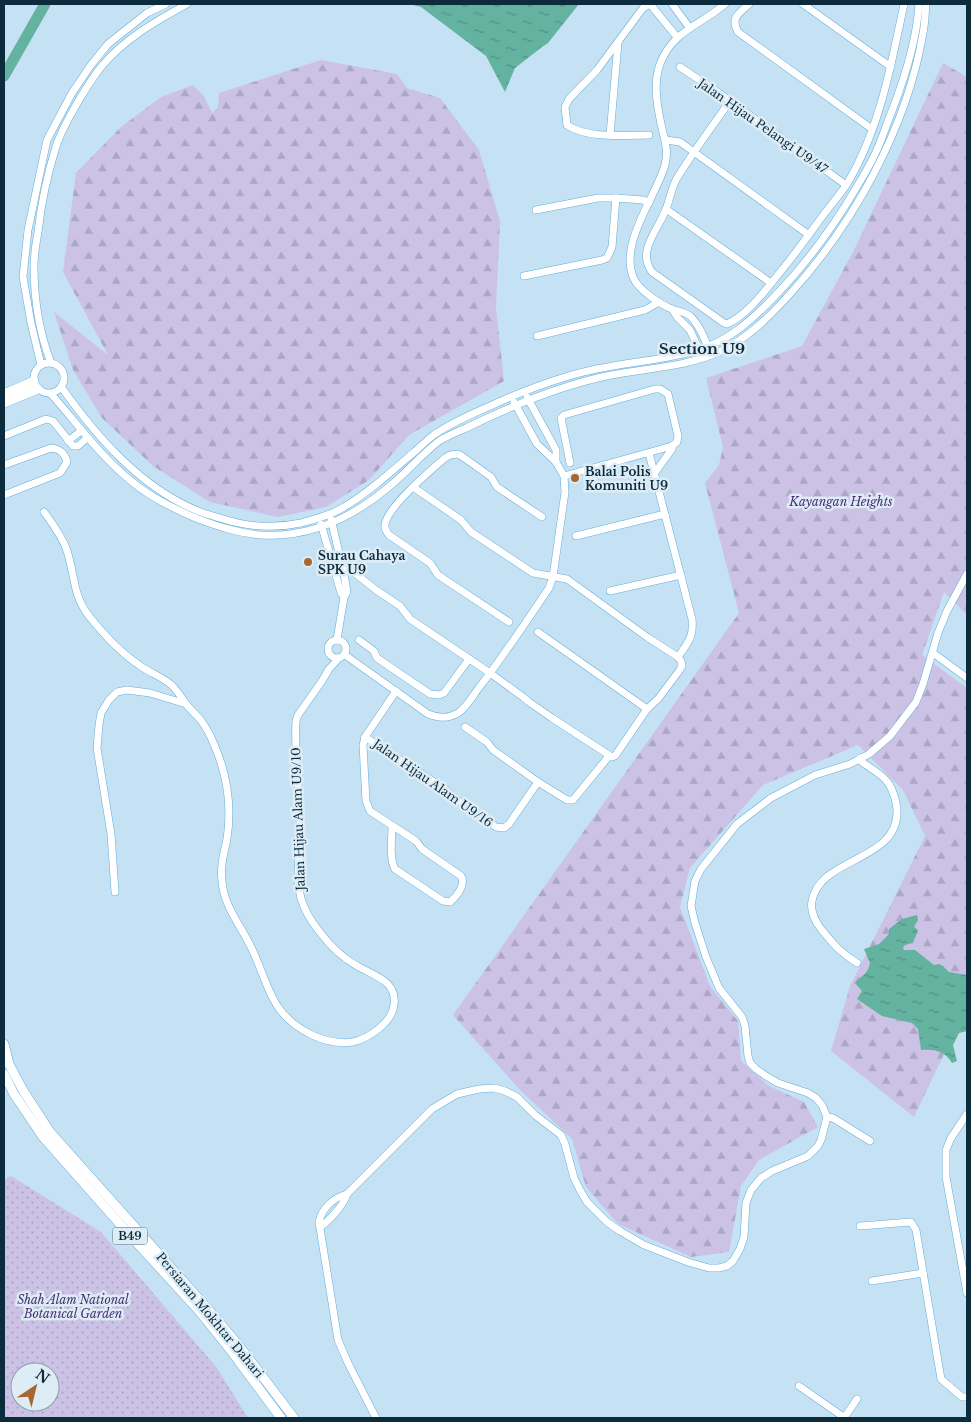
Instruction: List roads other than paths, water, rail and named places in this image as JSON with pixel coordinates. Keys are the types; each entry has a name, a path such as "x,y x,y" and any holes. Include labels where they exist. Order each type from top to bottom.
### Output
{"main road":[{"path":"4,394 36,385"},
{"path":"4,403 36,385"},
{"name":"Persiaran Mokhtar Dahari","path":"4,1044 9,1064 24,1092 50,1132 207,1308 240,1347 294,1418"},
{"name":"Persiaran Mokhtar Dahari","path":"4,1074 14,1094 43,1137 200,1312 281,1418"}],"street":[{"path":"42,365 31,323 23,277 28,230 47,140 72,93 108,44 147,13 166,4"},
{"path":"51,363 41,328 36,300 34,264 40,216 55,148 66,124 101,68 116,51 150,24 187,4"},
{"path":"649,135 585,133 567,124 565,107 569,99 597,70 643,8 650,4 677,37"},
{"path":"672,4 689,27"},
{"path":"711,355 698,327 690,316 659,302 641,289 635,281 631,270 630,256 633,239 665,165 666,140 661,125 656,90 656,78 660,64 677,37 689,27 714,14 725,4"},
{"path":"749,4 735,18 734,22 738,32 872,129"},
{"path":"803,4 891,67"},
{"path":"730,101 676,180 666,209 649,243 647,252 647,261 652,272 724,323 730,323 742,314 771,283 846,184 863,153 872,129 891,67 904,4"},
{"path":"62,388 90,426 118,456 160,491 198,512 244,525 290,526 342,509 381,480 435,434 459,420 510,397 573,375 604,367 671,357 699,350 718,342 756,315 784,287 813,254 843,211 875,154 904,80 918,18 919,4"},
{"path":"50,394 81,431 131,481 176,510 227,530 259,535 295,534 346,517 389,487 441,440 515,405 548,392 609,376 674,365 722,351 747,335 777,308 820,260 852,212 897,124 913,80 924,32 926,4"},
{"path":"610,135 618,42"},
{"name":"Jalan Hijau Pelangi U9/47","path":"680,67 846,184"},
{"path":"666,140 680,142 809,234"},
{"path":"536,210 598,198 643,200 649,203"},
{"path":"524,276 607,258 612,247 616,198"},
{"path":"666,209 771,283"},
{"path":"537,336 645,310 659,302"},
{"path":"672,309 690,330 703,358"},
{"path":"701,334 718,342"},
{"path":"684,353 694,338"},
{"path":"51,363 58,366 64,372 65,380 62,388 57,392 44,393 36,385 35,374 42,365 51,363"},
{"path":"564,476 672,446 677,442 678,436 668,394 660,389 655,389 564,415 562,417 570,464"},
{"path":"524,392 556,450 556,462"},
{"path":"329,652 333,657 348,656 428,714 437,717 446,717 458,713 490,673 549,588 553,577 565,492 564,476 556,462 537,444 510,397"},
{"path":"4,436 46,420 53,421 73,446 76,447 88,438"},
{"path":"68,441 81,431"},
{"path":"654,474 672,449 672,446"},
{"path":"4,465 51,448 58,448 63,453 67,462 60,473 4,495"},
{"path":"649,453 692,619 693,630 691,638 678,657"},
{"path":"509,622 438,575 430,563 389,536 385,525 387,518 405,494 444,458 458,454 491,477 497,487 542,517"},
{"path":"413,486 461,520 471,532 533,573 567,580 678,657 682,662 679,672 658,700 647,709 615,756 611,756 573,800 567,800 538,782 493,750 487,742 465,727"},
{"name":"Jalan Hijau Alam U9/10","path":"44,512 66,548 77,595 81,606 88,616 124,652 140,665 171,684 202,722 213,741 225,775 230,806 227,840 222,863 221,879 224,895 227,905 253,950 272,999 280,1011 303,1030 327,1041 343,1043 365,1038 384,1024 391,1016 394,1006 394,995 388,984 380,977 350,962 324,939 301,901 298,887 300,826 296,721 329,668 342,657"},
{"path":"329,514 347,592 344,597 337,640"},
{"path":"576,536 665,514"},
{"path":"319,518 344,597"},
{"path":"356,574 400,606 410,619 529,702 611,756"},
{"path":"376,1418 344,1356 338,1340 320,1227 343,1203 347,1194 432,1109 457,1094 480,1089 494,1088 517,1097 535,1115 561,1136 566,1144 574,1178 580,1190 587,1202 607,1222 644,1245 693,1264 710,1268 727,1266 733,1261 740,1250 744,1237 746,1203 751,1190 761,1178 772,1171 808,1156 818,1146 827,1117 822,1105 808,1093 772,1079 750,1063 742,1017 724,995 712,974 695,923 691,906 695,881 701,869 737,824 771,798 814,775 850,764 869,754 890,736 916,702 938,633 947,611 967,574"},
{"path":"610,591 681,575"},
{"path":"538,632 647,709"},
{"path":"329,668 331,660 328,649 330,643 337,640 342,641 346,646 346,652 342,657"},
{"path":"360,640 374,651 377,658 430,694 439,695 444,693 469,659"},
{"path":"933,653 967,678"},
{"path":"114,892 111,834 97,748 101,713 109,700 117,692 127,690 150,693 186,704"},
{"path":"392,826 392,859 395,869 443,901 450,902 453,900 463,884 462,876 422,849 416,841 370,811 366,801 363,745 365,737 396,691"},
{"name":"Jalan Hijau Alam U9/16","path":"365,737 445,789 453,797 496,827 504,828 509,824 538,782"},
{"path":"856,963 836,948 816,923 811,905 813,893 817,886 833,873 879,846 889,835 895,823 897,813 895,796 881,776 862,762 860,758"},
{"path":"967,1114 951,1138 946,1150 946,1177 967,1293"},
{"path":"827,1117 833,1118 870,1141"},
{"path":"860,1226 911,1222 916,1230 940,1380 962,1397 967,1397"},
{"path":"872,1281 923,1273"},
{"path":"799,1386 844,1418 857,1399"}],"water":[{"path":"409,4 579,4 548,43 515,68 505,92 486,56 421,7"},
{"path":"917,915 918,920 914,927 918,930 913,943 905,945 904,950 915,950 934,965 939,964 949,972 967,975 967,1031 959,1033 953,1045 957,1061 952,1063 943,1053 921,1050 918,1029 912,1023 882,1016 857,999 862,991 855,983 866,972 870,963 864,949 879,944 889,934 889,929 902,919"}],"waterway":[{"path":"4,76 45,4"}],"place":[{"name":"Balai Polis Komuniti U9","path":"575,478"},
{"name":"Surau Cahaya SPK U9","path":"308,562"}],"district":[{"name":"Section U9","path":"702,348"}],"park label":[{"name":"Kayangan Heights","path":"841,501"},
{"name":"Shah Alam National Botanical Garden","path":"73,1306"}]}
